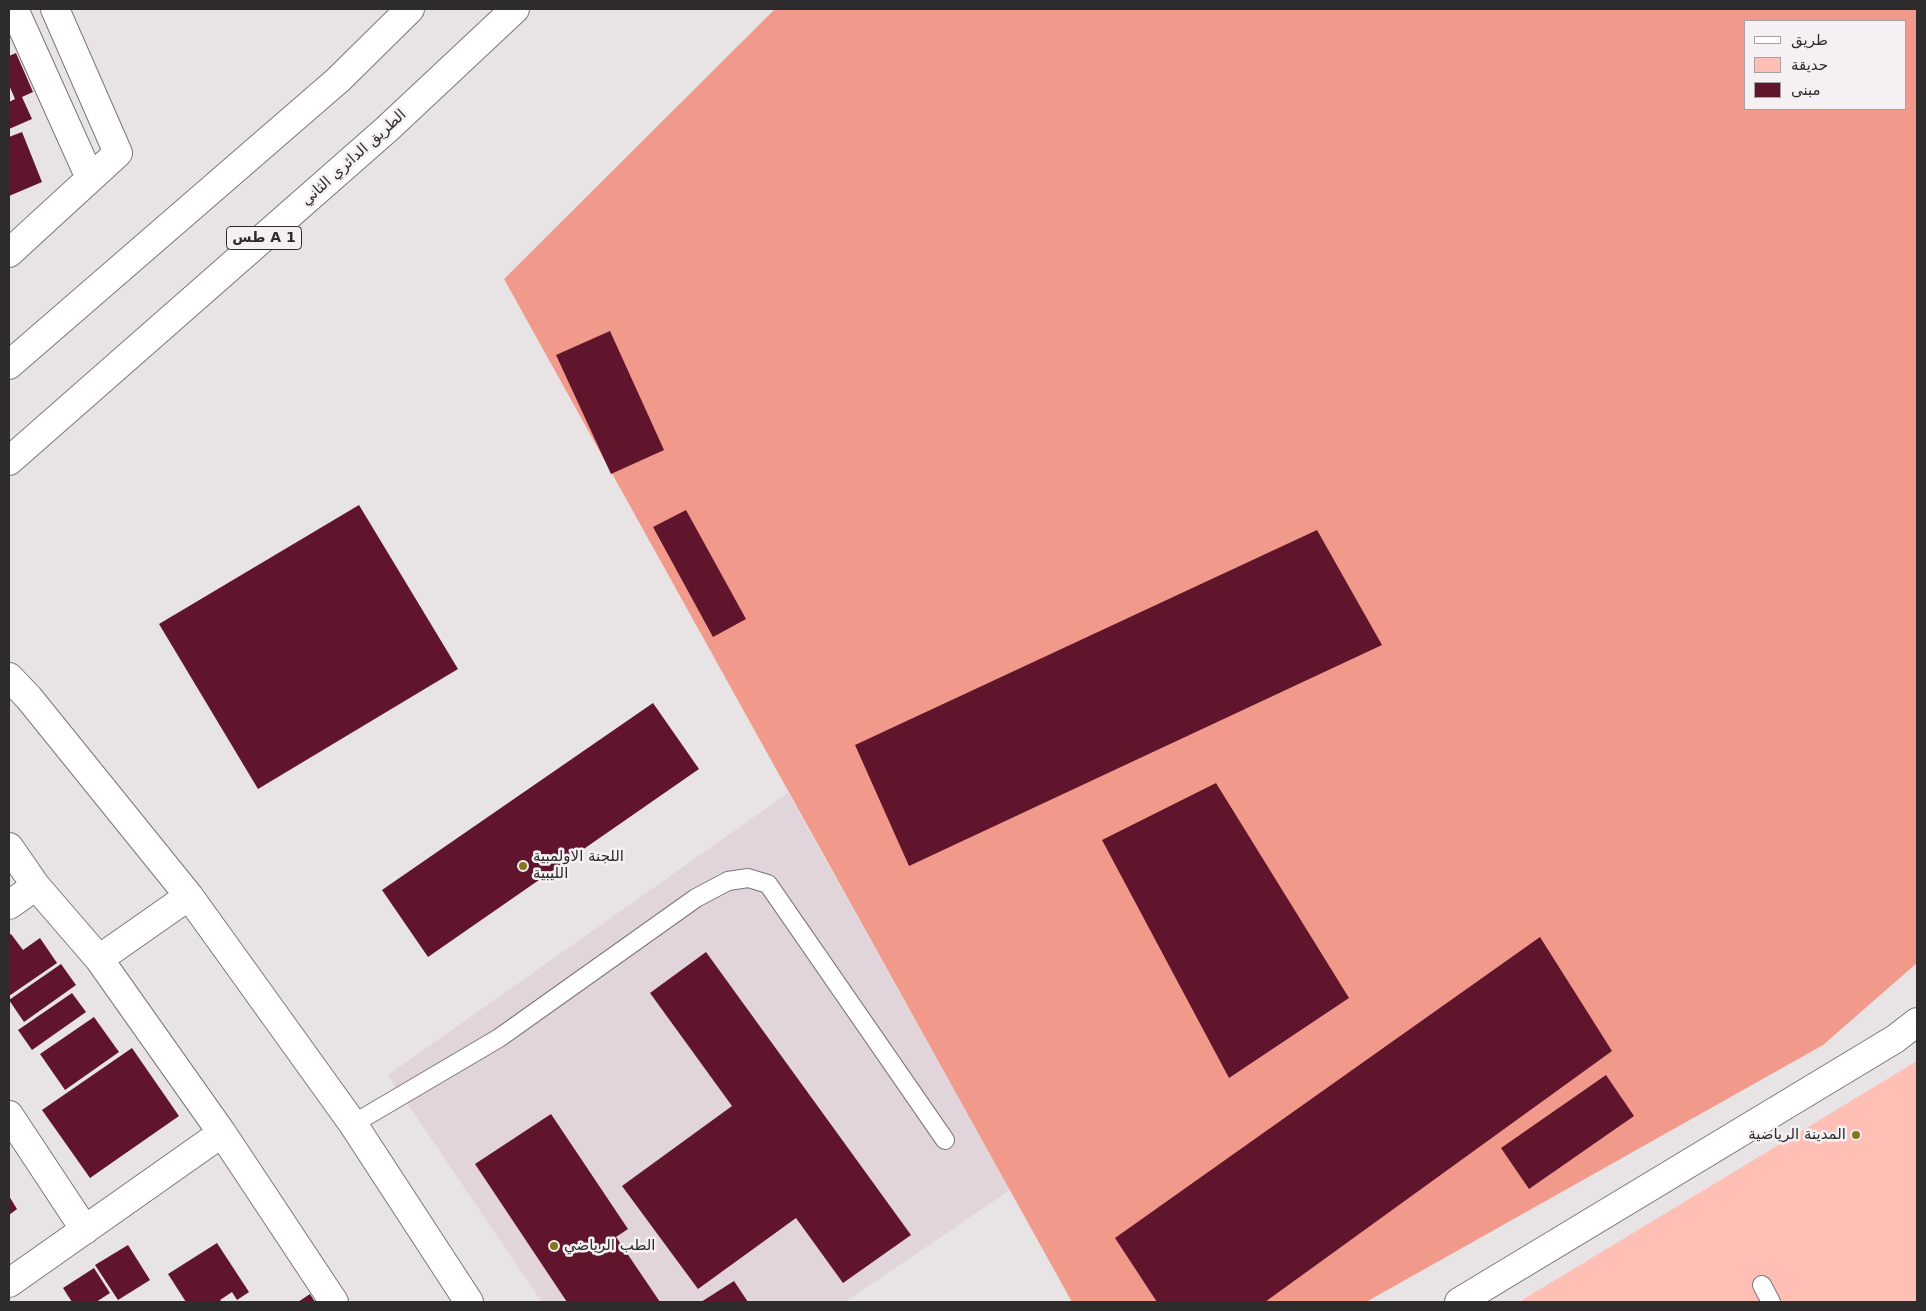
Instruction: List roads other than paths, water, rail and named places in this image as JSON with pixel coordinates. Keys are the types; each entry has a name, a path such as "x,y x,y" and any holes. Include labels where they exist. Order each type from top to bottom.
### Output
{"main road":[{"path":"14,9 90,178"},
{"path":"9,253 118,153 55,9"},
{"path":"9,365 338,80 410,9"},
{"name":"الطريق الدائري الثاني","path":"9,461 388,129 514,9"},
{"path":"9,677 29,698 189,896 353,1124 469,1302"},
{"path":"9,847 36,886 99,959 222,1133 334,1302"},
{"path":"9,905 36,886"},
{"path":"99,959 189,896"},
{"path":"1459,1302 1895,1039 1917,1022"},
{"path":"9,1115 85,1230"},
{"path":"9,1283 222,1133"}],"lane":[{"path":"353,1124 499,1038 696,898 728,881 748,878 768,884 945,1140"},
{"path":"1762,1285 1771,1302"}],"place":[{"name":"اللجنة الاولمبية الليبية","path":"523,866"},
{"name":"المدينة الرياضية","path":"1856,1135"},
{"name":"الطب الرياضي","path":"554,1246"}]}
